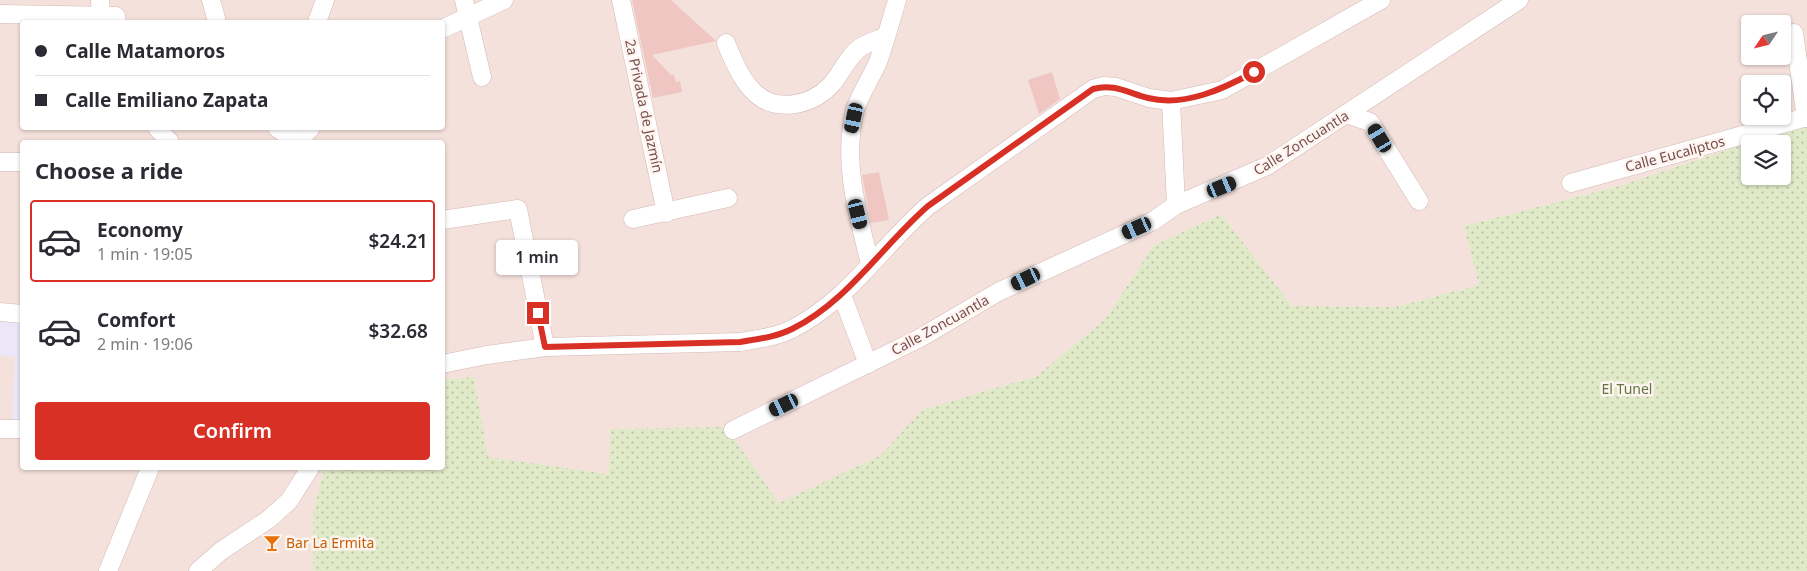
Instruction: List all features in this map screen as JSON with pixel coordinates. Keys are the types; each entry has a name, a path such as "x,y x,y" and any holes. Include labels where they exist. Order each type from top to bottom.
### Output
{"street":[{"path":"211,0 216,20"},
{"path":"318,20 325,0"},
{"path":"445,26 466,8 504,0"},
{"name":"2a Privada de Jazmín","path":"621,0 666,212"},
{"path":"870,264 854,198 850,153 856,108 878,62 897,0"},
{"path":"445,363 545,347 740,342 768,338 792,329 842,295 905,226 928,206 1093,89 1104,86 1116,87 1149,98 1171,101 1222,90 1381,0"},
{"name":"Calle Zoncuantla","path":"733,430 920,338 998,292 1153,220 1176,205 1267,166 1519,0"},
{"path":"466,8 482,77"},
{"path":"0,14 108,14"},
{"path":"1794,34 1806,118"},
{"path":"726,44 737,69 753,91 771,102 791,105 811,101 831,85 860,48 886,36"},
{"path":"1171,101 1176,205"},
{"path":"1346,114 1370,122 1418,200"},
{"name":"Calle Eucaliptos","path":"1571,183 1806,118"},
{"path":"159,130 168,140"},
{"path":"280,130 295,140"},
{"path":"300,140 309,130"},
{"path":"0,162 20,162"},
{"path":"633,219 728,198"},
{"path":"445,220 518,209 545,347"},
{"path":"842,295 868,364"},
{"path":"0,312 20,314"},
{"path":"0,429 20,429"},
{"path":"108,571 149,470"},
{"path":"198,571 221,550 269,519 289,501 309,470"}],"shaded area":[{"path":"0,0 1807,0 1807,123 1771,135 1741,135 1741,145 1622,185 1465,226 1479,285 1394,307 1292,306 1221,214 1153,246 1107,317 1037,376 923,410 881,455 779,504 726,427 609,474 487,457 474,377 445,380 445,140 20,140 20,470 324,470 313,514 313,571 0,571"},
{"path":"0,319 20,320 20,422 12,422 15,357 0,356"}],"green space":[{"name":"El Tunel","path":"1807,123 1807,571 313,571 313,514 324,470 445,470 445,380 474,377 488,457 609,474 610,429 726,427 779,503 881,455 922,410 1037,376 1107,317 1153,246 1221,214 1292,306 1394,307 1479,285 1464,226 1622,185 1741,145 1741,185 1791,185 1791,135 1771,135"}],"building":[{"path":"632,0 671,0 716,41 652,55 671,75 674,75 676,82 680,81 682,92 653,98"},
{"path":"1052,72 1060,99 1039,114 1028,80"},
{"path":"879,172 889,220 871,223 862,175"}],"place":[{"name":"Bar La Ermita","path":"272,543"}],"route":[{"path":"538,313 545,347 740,342 768,338 792,329 842,295 905,226 928,206 1093,89 1104,86 1116,87 1149,98 1171,101 1222,90 1254,72"}]}
